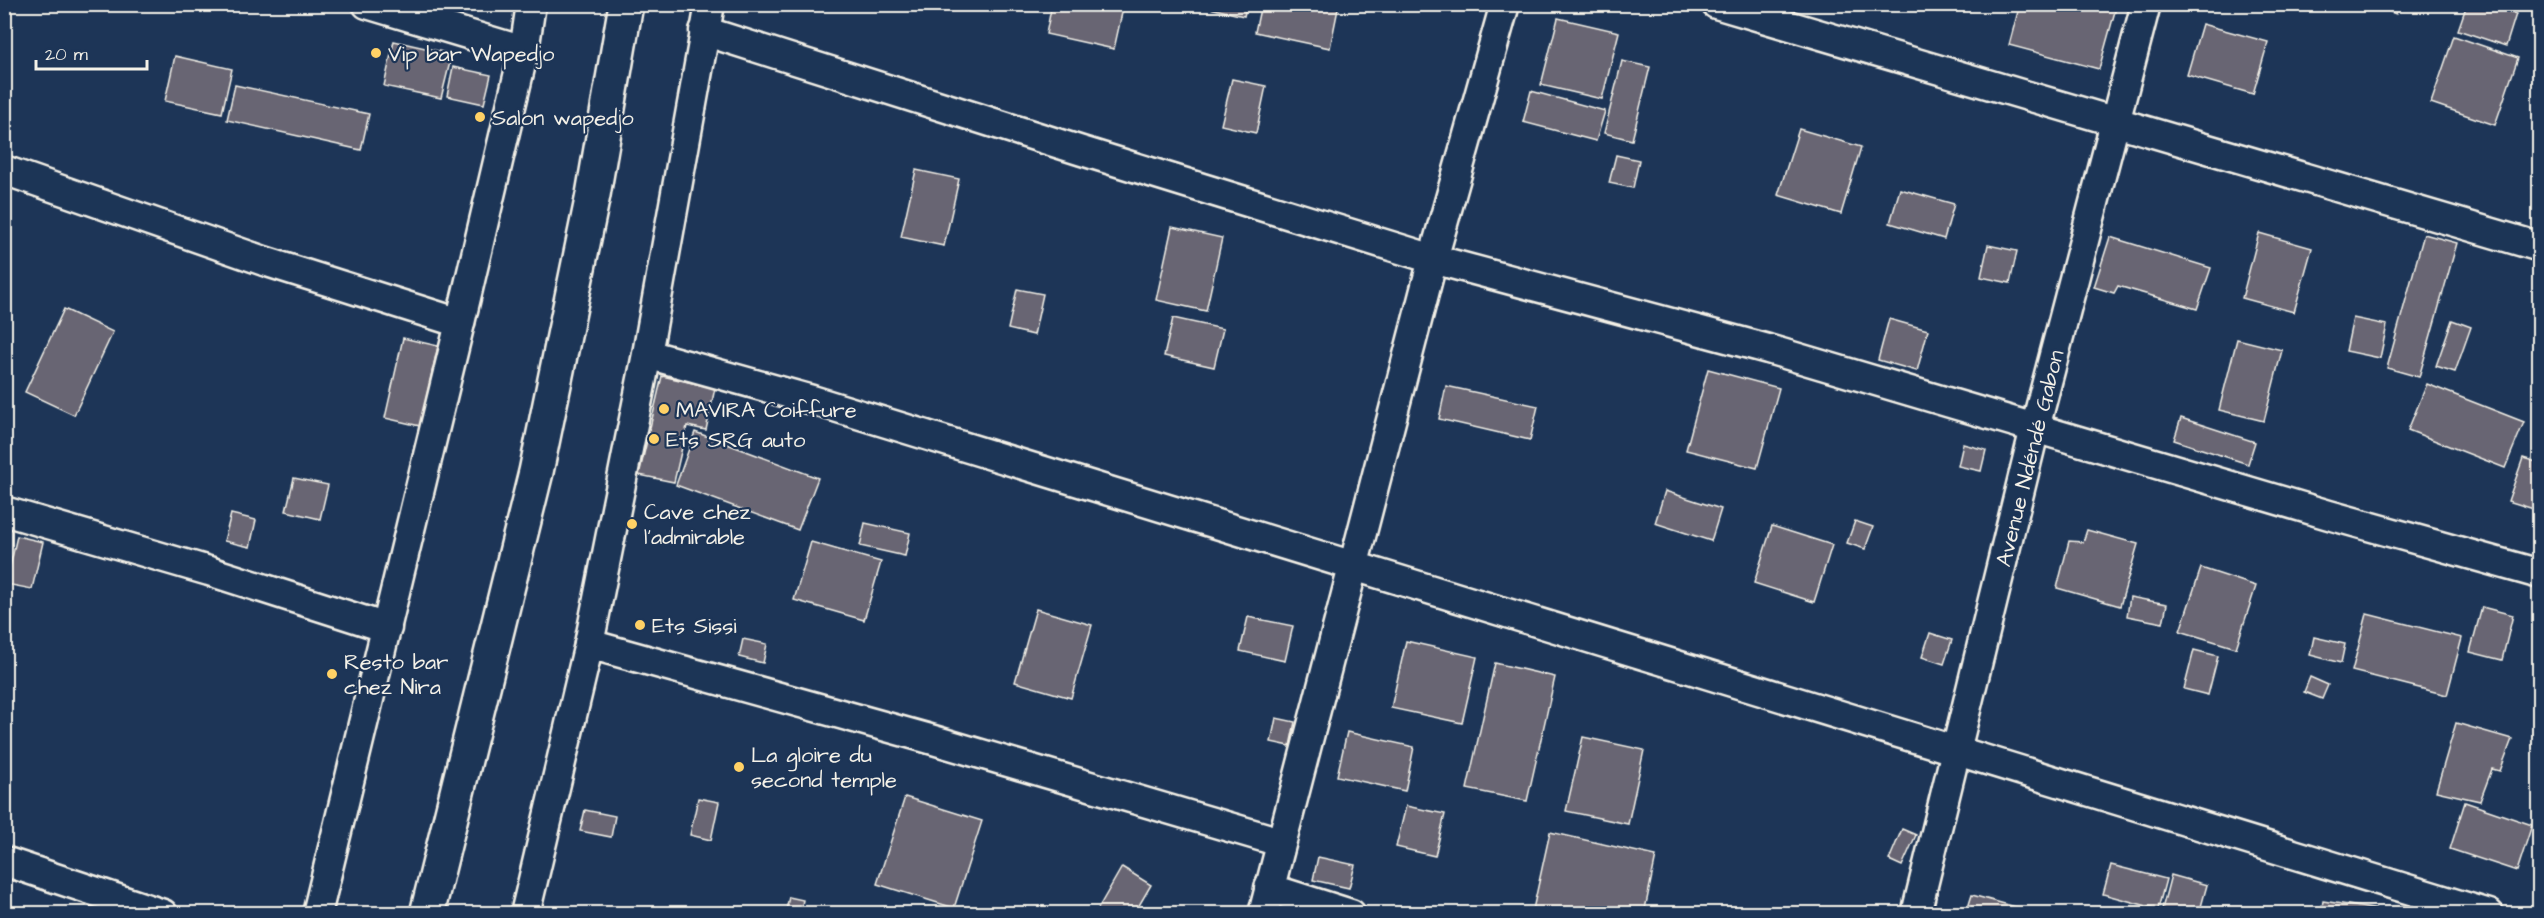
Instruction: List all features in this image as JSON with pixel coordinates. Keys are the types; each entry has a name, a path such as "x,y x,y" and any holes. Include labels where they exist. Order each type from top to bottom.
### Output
{"highway":[{"path":"427,914 536,472 592,195 626,4"}],"street":[{"path":"367,4 524,51"},
{"path":"317,914 524,51 531,4"},
{"path":"1351,914 1266,901 1433,259 1505,4"},
{"path":"1716,4 2540,247"},
{"name":"Avenue Ndéndé Gabon","path":"1916,914 2035,428 2117,122 2146,4"},
{"path":"525,914 589,644 647,354 707,18 1082,152 1433,259 1768,349 2329,515 2540,574"},
{"path":"4,170 264,261 460,323"},
{"path":"647,354 741,378 1956,748 2489,914"},
{"path":"4,511 209,571 387,628"},
{"path":"589,644 895,729 1280,842"},
{"path":"4,861 163,914"}],"building":[{"path":"1052,4 1124,4 1114,49 1046,34"},
{"path":"1193,4 1247,4 1244,16"},
{"path":"1261,4 1339,4 1330,48 1255,32"},
{"path":"2020,4 2117,4 2099,69 2009,45"},
{"path":"2370,4 2400,4 2396,14"},
{"path":"2467,4 2488,4 2516,14 2506,46 2458,30"},
{"path":"1558,18 1619,32 1602,99 1541,85"},
{"path":"2202,24 2268,42 2253,94 2187,75"},
{"path":"2454,36 2518,58 2495,125 2431,103"},
{"path":"394,41 452,54 441,98 384,86"},
{"path":"175,56 232,69 222,113 165,101"},
{"path":"1622,61 1650,67 1632,140 1604,133"},
{"path":"453,67 491,75 484,104 447,96"},
{"path":"1232,79 1266,86 1256,133 1221,125"},
{"path":"235,85 369,114 361,150 227,120"},
{"path":"1531,91 1605,111 1596,141 1523,122"},
{"path":"1799,129 1861,147 1841,214 1778,195"},
{"path":"1616,155 1639,160 1633,188 1609,183"},
{"path":"916,170 959,179 944,246 901,237"},
{"path":"1900,189 1954,204 1944,239 1890,223"},
{"path":"1172,227 1222,238 1206,311 1156,300"},
{"path":"2259,233 2312,248 2294,312 2242,298"},
{"path":"2424,234 2457,243 2419,377 2387,368"},
{"path":"2110,237 2211,268 2197,309 2118,286 2114,293 2094,287"},
{"path":"1988,245 2017,251 2010,283 1981,277"},
{"path":"1017,289 1043,294 1034,335 1008,329"},
{"path":"64,309 113,332 74,415 25,392"},
{"path":"1173,318 1223,329 1214,367 1164,356"},
{"path":"2353,318 2387,325 2380,358 2346,351"},
{"path":"1889,319 1928,330 1917,371 1878,360"},
{"path":"2452,320 2471,327 2455,372 2436,366"},
{"path":"403,338 438,346 420,426 385,418"},
{"path":"2237,339 2282,350 2264,421 2219,410"},
{"path":"1708,369 1779,388 1757,468 1686,450"},
{"path":"662,376 715,388 706,430 687,426 674,482 639,475"},
{"path":"2427,384 2524,422 2505,468 2408,430"},
{"path":"1446,386 1538,406 1530,440 1439,419"},
{"path":"2181,418 2255,442 2248,464 2174,440"},
{"path":"695,432 818,478 798,530 676,485"},
{"path":"1963,444 1986,450 1981,471 1958,466"},
{"path":"2523,458 2540,463 2540,511 2508,501"},
{"path":"294,478 328,485 320,519 286,511"},
{"path":"1665,491 1721,509 1711,541 1655,523"},
{"path":"231,514 256,520 250,547 224,541"},
{"path":"1855,521 1873,527 1865,549 1847,543"},
{"path":"865,523 910,533 905,556 860,546"},
{"path":"1772,526 1832,545 1814,602 1754,583"},
{"path":"2087,530 2138,544 2120,606 2057,588 2069,541 2083,542"},
{"path":"17,536 43,542 32,589 6,584"},
{"path":"811,542 881,562 864,620 794,600"},
{"path":"2201,568 2256,586 2236,648 2180,631"},
{"path":"2130,597 2167,604 2163,623 2127,616"},
{"path":"2482,607 2513,615 2502,660 2470,652"},
{"path":"1036,609 1092,625 1071,698 1015,682"},
{"path":"2367,614 2462,638 2447,695 2352,671"},
{"path":"1248,617 1293,626 1285,661 1240,651"},
{"path":"1930,633 1952,640 1944,664 1922,657"},
{"path":"2314,637 2345,644 2341,663 2310,655"},
{"path":"743,639 767,644 763,663 739,657"},
{"path":"1406,641 1477,657 1462,723 1391,708"},
{"path":"2194,650 2218,656 2208,695 2184,689"},
{"path":"1495,663 1555,677 1527,801 1467,789"},
{"path":"2310,677 2328,685 2322,699 2304,692"},
{"path":"1276,718 1295,722 1290,746 1271,742"},
{"path":"2456,723 2512,739 2500,771 2492,769 2480,801 2436,791"},
{"path":"1347,732 1414,747 1405,791 1337,776"},
{"path":"1583,737 1644,750 1628,824 1566,811"},
{"path":"905,797 982,821 954,908 877,884"},
{"path":"698,798 719,802 711,840 690,835"},
{"path":"2465,802 2532,825 2517,871 2450,849"},
{"path":"1406,806 1445,814 1435,856 1396,847"},
{"path":"585,810 615,816 611,837 580,831"},
{"path":"1902,829 1916,835 1902,866 1889,860"},
{"path":"1550,832 1656,856 1644,914 1532,914"},
{"path":"1318,857 1355,865 1349,888 1313,880"},
{"path":"2111,865 2166,879 2158,909 2103,894"},
{"path":"1122,867 1151,885 1134,914 1095,914"},
{"path":"2171,875 2207,885 2199,914 2161,913"},
{"path":"1972,895 2023,909 2022,914 1966,914"},
{"path":"789,897 803,900 800,914 785,914"},
{"path":"2323,901 2385,911 2385,914 2321,914"}],"place":[{"name":"Vip bar Wapedjo","path":"376,53"},
{"name":"Salon wapedjo","path":"480,117"},
{"name":"MAVIRA Coiffure","path":"664,409"},
{"name":"Ets SRG auto","path":"654,439"},
{"name":"Cave chez l'admirable","path":"632,524"},
{"name":"Ets Sissi","path":"640,625"},
{"name":"Resto bar chez Nira","path":"332,674"},
{"name":"La gloire du second temple","path":"739,767"}]}
